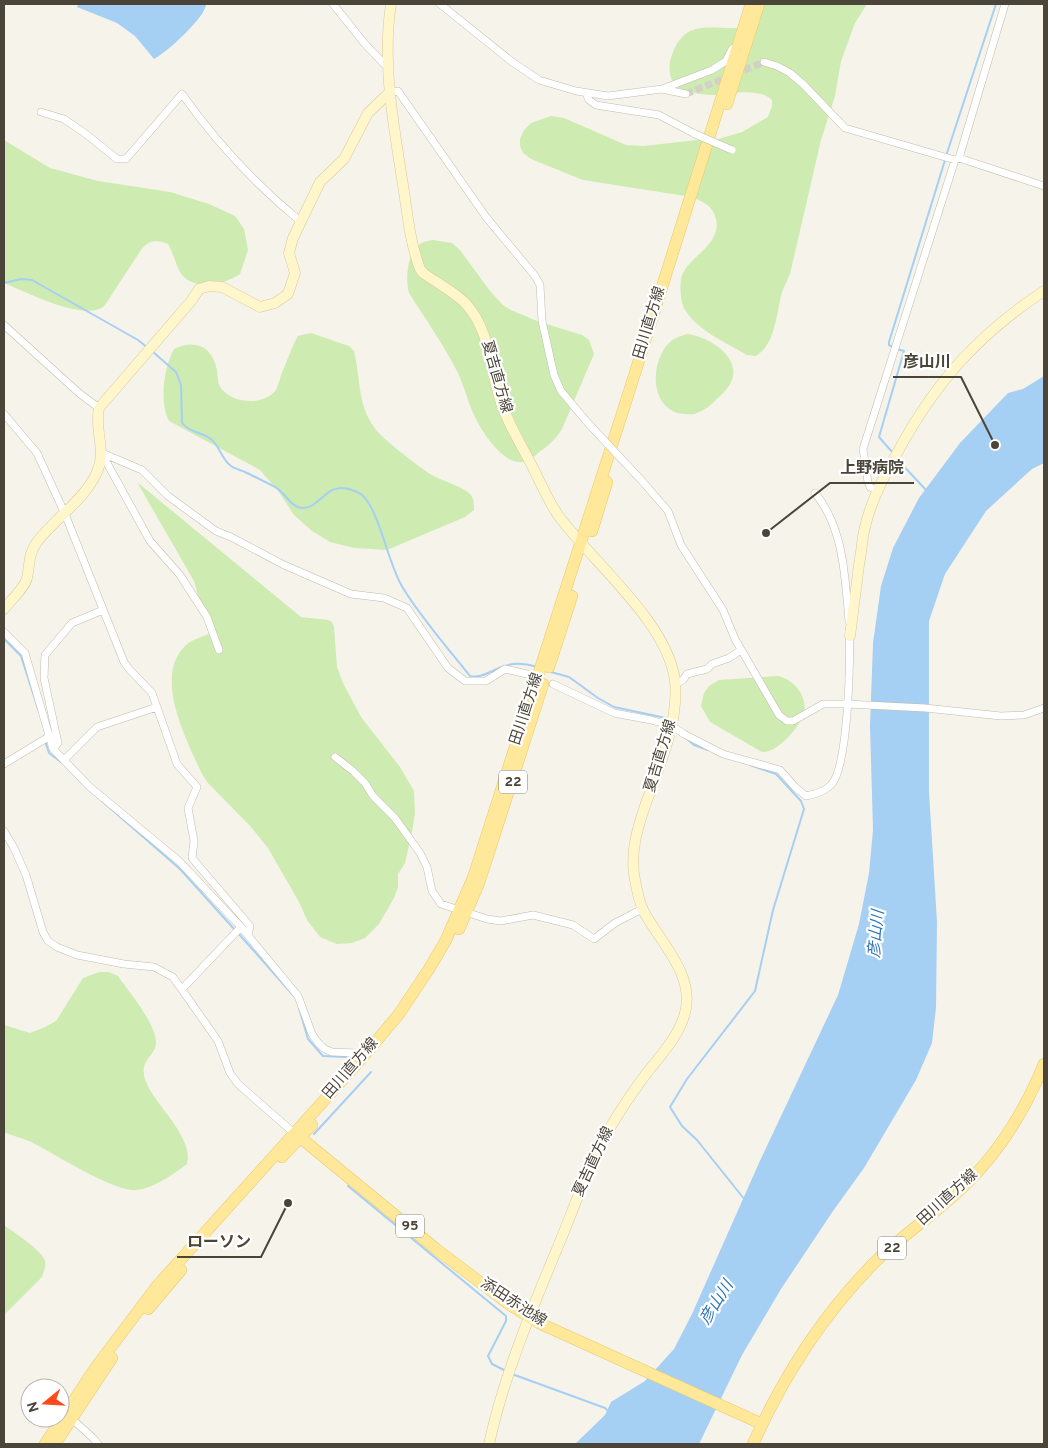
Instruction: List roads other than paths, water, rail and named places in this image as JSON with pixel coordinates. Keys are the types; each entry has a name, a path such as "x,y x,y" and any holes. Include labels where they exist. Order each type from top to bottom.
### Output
{"main road":[{"name":"夏吉直方線","path":"391,4 387,34 387,66 409,226 420,268 423,273 464,301 480,324 489,351 500,398 511,427 556,513 583,546 624,590 657,634 668,655 675,684 675,708 672,726 640,822 634,846 634,870 642,908 678,964 686,990 686,1011 680,1029 634,1091 602,1140 534,1319 502,1393 489,1444"},
{"name":"田川直方線","path":"297,1135 399,1026 440,964 464,911 509,795 583,546 741,31 751,4"},
{"name":"田川直方線","path":"583,546 759,4"},
{"path":"4,608 27,580 30,554 37,541 65,514 84,492 97,472 102,453 96,420 99,408 192,300 199,289 209,286 222,288 260,307 275,303 288,294 295,273 289,253 300,221 320,182 344,159 368,113 390,92"},
{"path":"850,636 864,532 877,490 918,416 936,390 966,355 990,331 1014,310 1044,291"},
{"name":"田川直方線","path":"70,1415 147,1311 399,1014 464,911"},
{"name":"田川直方線","path":"753,1444 758,1422 822,1325 878,1260 966,1184 991,1156 1018,1117 1044,1064"},
{"name":"添田赤池線","path":"297,1135 436,1248 510,1305 534,1319 758,1422"},
{"name":"田川直方線","path":"45,1444 59,1428"},
{"name":"田川直方線","path":"55,1444 63,1428"}],"street":[{"path":"333,4 365,44 387,66"},
{"path":"440,4 510,61 539,80 576,91 608,96 662,89 712,70 726,61 741,31"},
{"path":"877,490 870,487 868,482 863,450 1005,4"},
{"path":"764,62 790,73 845,128 957,159 1044,186"},
{"path":"662,89 686,94"},
{"path":"390,92 398,91 486,217 535,276 540,286 542,321 554,375 561,391 668,511 681,544 723,610 742,650 779,715 787,721 793,721 823,704 925,708 1001,716 1024,715 1044,708"},
{"path":"586,93 589,100 596,105 659,115 695,134 732,150"},
{"path":"41,112 64,119 117,159 126,160 182,94 228,154 271,198 300,221"},
{"path":"4,325 99,408"},
{"path":"4,414 37,454 65,514 124,662 152,693 177,764 197,787 188,808 194,841 192,858 250,926 248,935"},
{"path":"102,453 150,541 180,575 207,617 219,650"},
{"path":"102,453 142,470 168,496 216,530 231,536 284,565 351,594 384,598 407,608 448,668 465,681 486,681 505,669 527,674"},
{"path":"553,684 614,713 672,726 723,754 780,770 806,796 819,793 832,784 842,758 848,723 850,636 846,583 839,544 830,513 815,493"},
{"path":"53,749 58,743 44,678 45,655 72,623 103,610"},
{"path":"4,632 24,653 53,749 90,787 179,861 238,930 248,935 298,996 312,1034 319,1044 332,1052 357,1053 363,1057"},
{"path":"675,684 683,680 687,674 707,669 712,664 729,658 742,650"},
{"path":"64,759 97,727 158,707"},
{"path":"4,764 50,736"},
{"path":"335,757 353,771 373,796 395,818 428,867 432,891 441,904 487,919 501,921 533,915 573,925 594,939 615,923 642,908"},
{"path":"4,830 26,875 43,932 48,941 56,947 77,955 124,964 154,967 173,977 218,1041 230,1073 238,1084 297,1135"},
{"path":"182,989 238,930"},
{"path":"70,1417 98,1444"}],"water":[{"path":"78,4 206,4 193,26 154,59 135,36 117,23 77,7"},
{"path":"1044,376 1044,463 1032,469 986,511 945,574 929,621 929,792 937,922 936,1008 932,1043 916,1080 864,1168 781,1289 742,1355 699,1444 575,1444 605,1415 611,1402 645,1381 674,1349 692,1314 759,1163 838,995 859,924 869,873 873,830 870,726 873,643 881,586 893,548 919,498 960,443 1008,393 1023,389"}],"waterway":[{"path":"946,156 996,4"},
{"path":"893,347 889,345 889,342 945,160"},
{"path":"4,283 21,279 32,280 138,340 148,348"},
{"path":"893,453 879,437 904,351 897,349"},
{"path":"153,352 176,372 181,385 182,423 189,429 211,439 231,466 275,487 294,505 302,508 309,507 336,489 352,490 362,495 374,513 403,588 426,622 470,676 483,675 513,664 537,667"},
{"path":"897,459 926,490"},
{"path":"4,639 21,656 39,712"},
{"path":"551,672 569,677 614,707 666,718"},
{"path":"686,738 694,745 708,750"},
{"path":"45,741 49,753 61,762"},
{"path":"745,1200 697,1140 682,1126 670,1107 687,1079 755,991 773,910 804,809 801,801 776,774 750,765"},
{"path":"87,788 180,869 235,930"},
{"path":"238,933 293,995"},
{"path":"299,1008 308,1039 323,1056 346,1057"},
{"path":"314,1134 371,1072"},
{"path":"348,1186 506,1316 506,1321 488,1356 492,1364 506,1371"},
{"path":"512,1374 605,1408 608,1411"}],"tunnel":[{"path":"686,94 764,62"}],"place":[{"name":"彦山川","path":"995,445"},
{"name":"上野病院","path":"766,533"},
{"name":"ローソン","path":"288,1203"}]}
